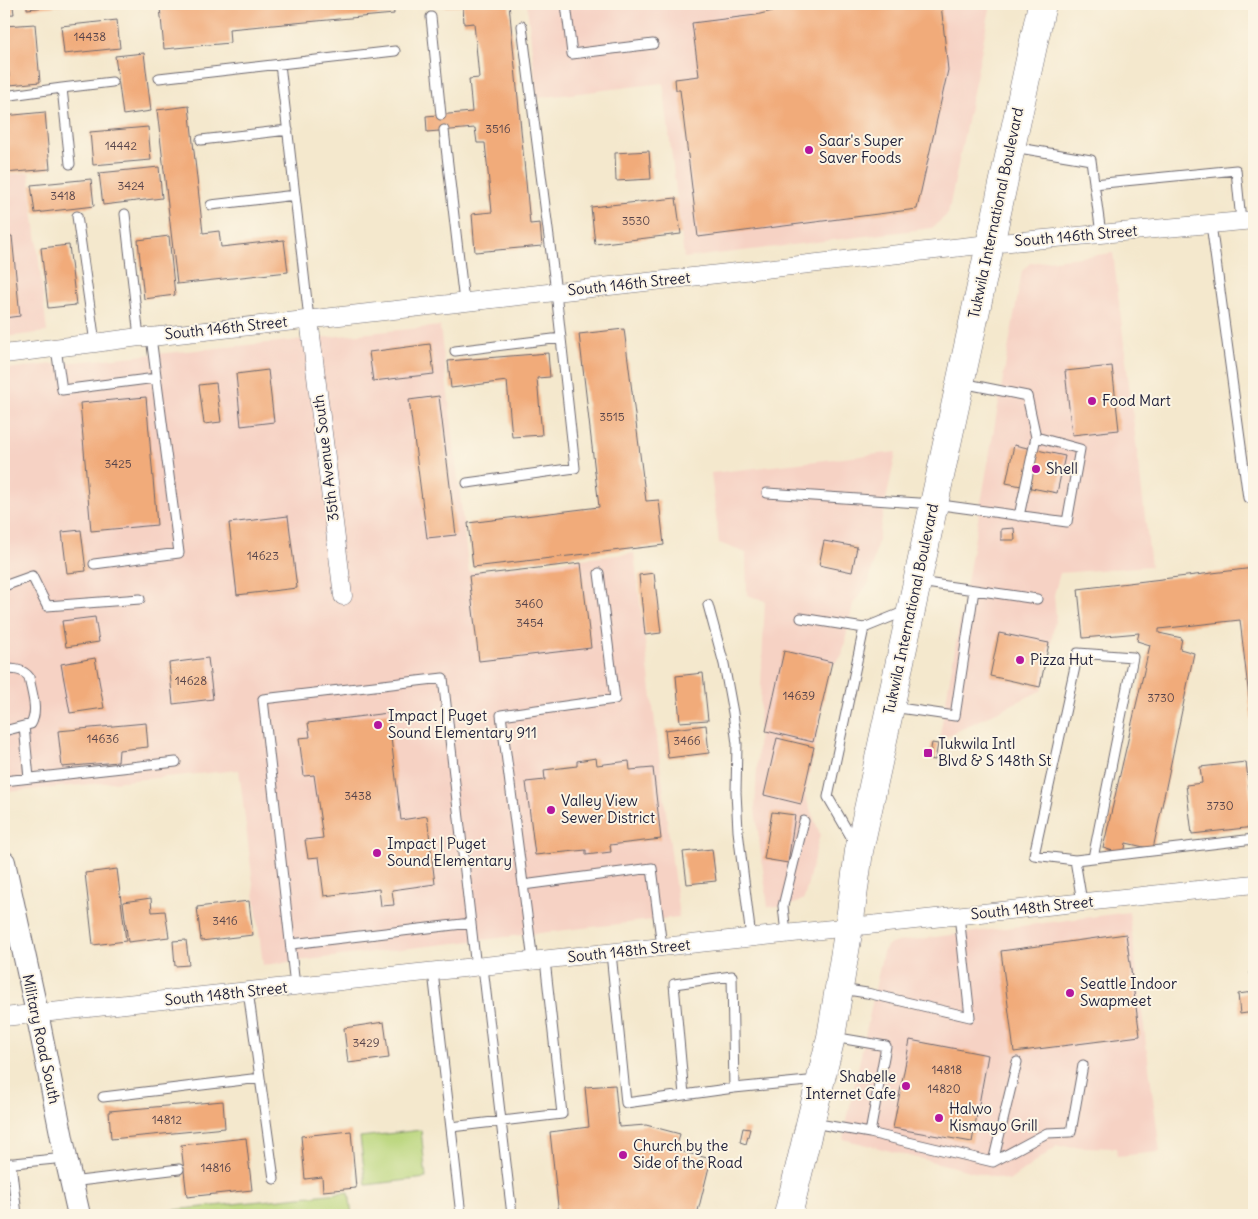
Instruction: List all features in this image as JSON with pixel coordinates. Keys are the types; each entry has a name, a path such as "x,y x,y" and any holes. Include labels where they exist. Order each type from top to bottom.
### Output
{"main road":[{"name":"Tukwila International Boulevard","path":"788,1215 831,1036 849,927 859,850 1042,4"}],"street":[{"name":"South 146th Street","path":"4,354 989,244 1247,220"},
{"name":"35th Avenue South","path":"310,319 343,596"},
{"name":"Military Road South","path":"4,862 79,1215"},
{"name":"South 148th Street","path":"4,1017 1254,884"}],"lane":[{"path":"566,4 572,54 653,44"},
{"path":"431,17 441,115"},
{"path":"467,483 575,468 556,292 522,26"},
{"path":"159,78 395,51"},
{"path":"280,64 310,319"},
{"path":"4,96 112,82"},
{"path":"62,88 70,164"},
{"path":"201,140 288,130"},
{"path":"444,130 464,302"},
{"path":"1010,146 1091,160 1100,234"},
{"path":"1094,184 1236,170 1247,220"},
{"path":"210,205 295,195"},
{"path":"94,564 179,552 156,378 145,337 124,214"},
{"path":"77,216 95,343"},
{"path":"1211,224 1248,498 1254,497"},
{"path":"455,351 561,338"},
{"path":"56,348 62,390 156,378"},
{"path":"959,382 1027,396 1036,437 1019,516"},
{"path":"767,493 934,504 1067,522 1080,449 1036,437"},
{"path":"451,1128 562,1114 539,961 523,885 500,714 615,699 599,573"},
{"path":"4,586 32,576 47,606 140,599"},
{"path":"916,582 1037,599"},
{"path":"890,707 955,716 974,590"},
{"path":"708,605 724,664 733,713 737,744 736,792 738,831 751,938"},
{"path":"802,618 864,628 911,609"},
{"path":"859,850 828,797 864,628"},
{"path":"1093,858 1133,657 1078,653 1034,856 1075,860 1093,858 1254,839"},
{"path":"4,668 25,672 29,677 35,712 31,724 4,731"},
{"path":"296,986 263,699 443,678 471,923 480,967 512,1215"},
{"path":"24,726 29,778"},
{"path":"4,781 176,762"},
{"path":"786,934 783,906 804,821"},
{"path":"1075,860 1082,902"},
{"path":"523,885 652,868 662,947"},
{"path":"838,988 970,1016 959,915"},
{"path":"291,944 471,923"},
{"path":"611,953 626,1103 734,1088 820,1080"},
{"path":"433,972 461,1215"},
{"path":"684,1095 674,984 732,976 734,1088"},
{"path":"248,991 274,1179"},
{"path":"831,1036 886,1046 870,1133"},
{"path":"993,1162 1017,1062"},
{"path":"811,1122 870,1133 993,1162 1047,1133 1071,1132 1083,1065"},
{"path":"103,1097 260,1078"},
{"path":"17,1215 7,1163 66,1158"},
{"path":"71,1182 179,1169"}],"shaded area":[{"name":"Saar's Super Saver Foods","path":"527,4 991,4 948,214 932,228 684,258 663,83 537,98"},
{"path":"29,172 47,332 4,337 4,175"},
{"path":"1113,253 1151,566 1060,573 1054,595 1056,616 1042,690 939,740 1022,271 1030,263"},
{"path":"440,326 469,572 634,553 679,917 263,965 239,770 7,792 4,779 4,369"},
{"path":"896,452 869,583 853,604 842,656 830,667 805,796 820,834 804,899 794,904 768,907 755,809 765,601 747,595 746,553 719,543 711,473"},
{"path":"1129,912 1160,1152 1117,1156 1116,1148 1057,1146 1009,1181 843,1139 883,952 888,945 897,942"}],"green space":[{"path":"421,1130 426,1178 366,1185 360,1137"},
{"path":"349,1192 352,1215 125,1215"}],"building":[{"path":"4,4 15,4 13,6 14,14 4,15"},
{"path":"27,4 64,4 64,5 27,9"},
{"path":"196,4 393,4 394,14 229,29 230,43 164,49 160,7"},
{"path":"444,4 509,4 530,224 540,223 542,246 475,252 472,214 492,212 485,143 477,143 475,128 427,132 426,116 472,112 469,79 479,78 474,23 464,24 463,6 444,7"},
{"name":"Saar's Super Saver Foods","path":"801,4 941,4 948,70 917,209 698,237 680,90 676,90 675,79 699,76 692,23 756,15"},
{"path":"117,20 120,48 64,54 61,26"},
{"path":"35,24 40,82 10,85 4,26"},
{"path":"144,53 151,111 123,115 115,56"},
{"path":"189,106 203,233 219,231 221,247 284,240 288,272 177,284 157,110"},
{"path":"45,112 50,169 5,173 4,116"},
{"path":"148,127 151,160 93,165 90,132"},
{"path":"649,151 651,179 616,181 615,153"},
{"path":"159,167 162,198 103,205 99,173"},
{"path":"91,179 94,206 35,213 31,185"},
{"path":"676,198 681,234 595,244 591,207"},
{"path":"12,236 20,316 4,318 4,237"},
{"path":"169,236 175,295 144,299 138,240"},
{"path":"69,245 76,305 48,308 41,248"},
{"path":"624,329 646,501 659,500 664,545 473,567 468,523 599,507 579,334"},
{"path":"430,344 434,374 373,381 369,352"},
{"path":"548,353 550,377 537,378 542,435 512,437 507,381 451,388 448,361"},
{"name":"Food Mart","path":"1112,366 1119,430 1072,435 1065,371"},
{"path":"268,370 274,422 241,426 236,374"},
{"path":"216,383 221,422 204,424 199,385"},
{"path":"439,396 456,535 427,538 409,400"},
{"path":"146,397 157,525 91,531 80,403"},
{"name":"Shell","path":"1014,445 1065,456 1057,493 1006,483"},
{"path":"288,516 297,588 237,595 229,523"},
{"path":"1014,528 1015,540 1001,540 1001,529"},
{"path":"81,530 86,571 67,573 62,532"},
{"path":"824,541 857,547 852,572 819,565"},
{"path":"581,563 591,648 479,661 469,576"},
{"path":"1254,568 1254,732 1240,620 1159,629 1159,633 1182,638 1180,649 1194,653 1153,849 1126,843 1124,854 1103,848 1150,645 1137,641 1139,633 1083,638 1078,589"},
{"path":"654,573 661,633 645,635 639,575"},
{"path":"95,617 99,642 66,647 62,621"},
{"name":"Pizza Hut","path":"999,633 1049,643 1040,687 990,676"},
{"path":"784,651 832,662 813,742 766,731"},
{"path":"95,658 104,708 70,713 61,664"},
{"path":"208,658 213,699 173,704 169,663"},
{"path":"703,673 708,720 680,722 676,676"},
{"name":"Impact | Puget Sound Elementary","path":"388,713 401,820 427,816 435,884 392,890 394,905 381,906 379,889 324,896 319,857 308,858 305,840 323,838 314,775 304,776 299,738 310,737 308,723"},
{"path":"146,723 148,747 119,750 118,762 62,767 58,731"},
{"path":"706,725 709,753 668,758 665,730"},
{"path":"777,738 814,747 801,804 764,795"},
{"path":"932,743 938,744 935,760 929,759"},
{"path":"596,758 597,765 629,761 630,770 653,768 661,839 610,845 611,852 586,855 586,850 535,855 526,782 545,780 544,770 577,766 577,761"},
{"path":"1246,762 1254,827 1192,834 1186,785 1202,783 1200,767"},
{"path":"772,812 795,815 788,863 764,859"},
{"path":"712,849 716,881 687,884 683,852"},
{"path":"117,869 126,941 93,945 85,873"},
{"path":"151,898 152,912 165,911 169,937 128,942 123,902"},
{"path":"249,901 253,935 201,941 197,907"},
{"name":"Seattle Indoor Swapmeet","path":"1126,934 1140,1036 1014,1052 1001,951"},
{"path":"186,940 189,965 175,966 173,941"},
{"path":"1254,971 1254,1012 1240,1014 1238,994 1253,992 1250,972"},
{"path":"384,1022 389,1058 348,1063 344,1028"},
{"path":"910,1040 988,1055 972,1142 893,1128"},
{"name":"Church by the Side of the Road","path":"615,1085 619,1127 646,1125 680,1134 676,1150 711,1159 697,1215 559,1215 550,1132 589,1127 585,1087"},
{"path":"223,1101 225,1128 111,1139 109,1111"},
{"path":"743,1128 750,1129 746,1144 740,1142"},
{"path":"351,1131 356,1188 323,1191 322,1177 305,1179 301,1136"},
{"path":"246,1138 252,1190 187,1197 181,1145"}],"place":[{"name":"Saar's Super Saver Foods","path":"809,150"},
{"name":"Food Mart","path":"1092,401"},
{"name":"Shell","path":"1036,469"},
{"name":"Pizza Hut","path":"1020,660"},
{"name":"Impact | Puget Sound Elementary 911","path":"378,725"},
{"name":"Tukwila Intl Blvd & S 148th St","path":"928,753"},
{"name":"Valley View Sewer District","path":"551,810"},
{"name":"Impact | Puget Sound Elementary","path":"377,853"},
{"name":"Seattle Indoor Swapmeet","path":"1070,993"},
{"name":"Shabelle Internet Cafe","path":"906,1086"},
{"name":"Halwo Kismayo Grill","path":"939,1118"},
{"name":"Church by the Side of the Road","path":"623,1155"}]}
